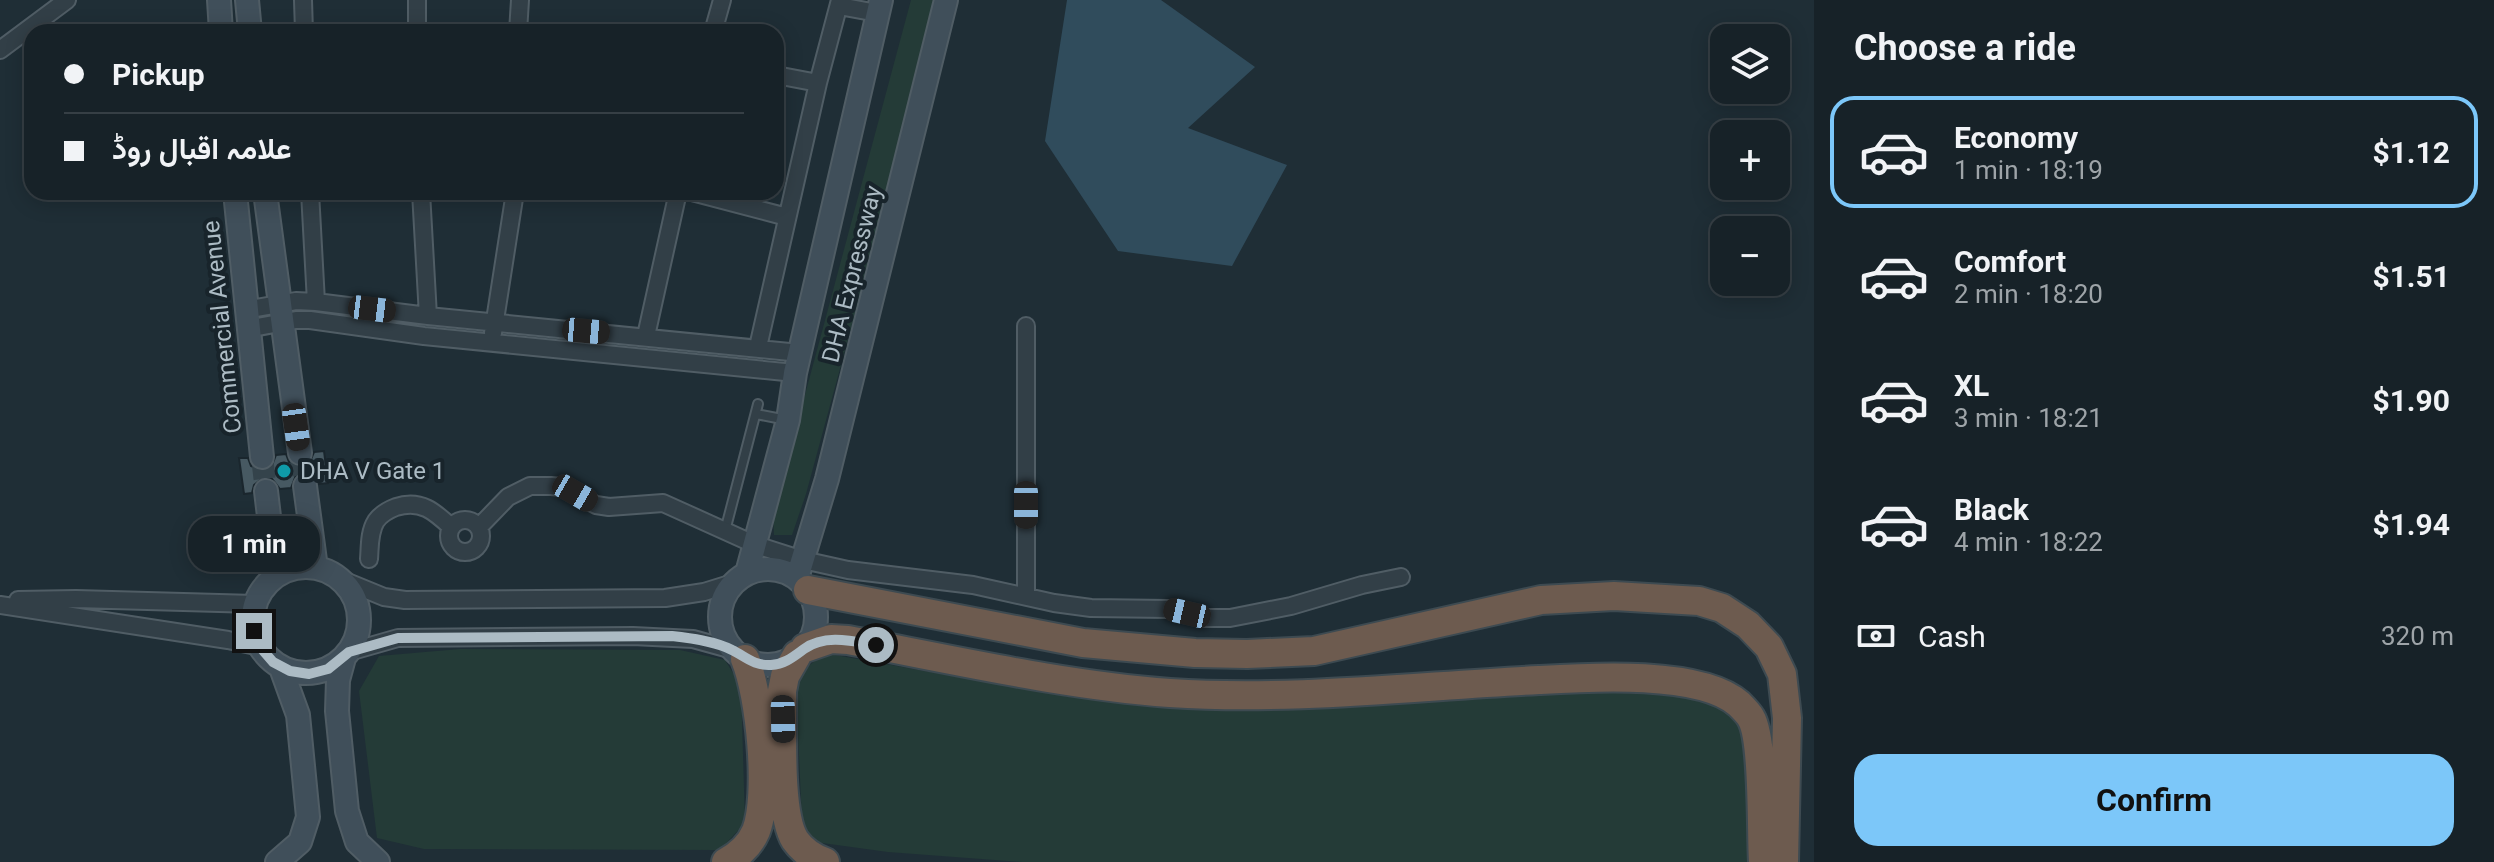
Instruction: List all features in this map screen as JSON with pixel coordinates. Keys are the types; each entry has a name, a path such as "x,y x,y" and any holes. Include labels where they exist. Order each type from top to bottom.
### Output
{"highway":[{"path":"802,576 1083,643 1234,654 1314,651 1541,600 1614,596 1699,601 1722,608 1748,625 1769,647 1782,674 1787,718 1784,862"},
{"path":"825,862 795,840 789,824 785,802 782,691 785,676 801,652 831,639 1068,681 1173,693 1353,692 1570,678 1679,681 1723,694 1738,703 1752,719 1761,781 1763,862"},
{"path":"726,862 744,850 755,833 762,808 755,686 739,655"}],"main road":[{"path":"219,0 220,24"},
{"path":"247,0 249,24"},
{"name":"DHA Expressway","path":"802,576 946,0"},
{"name":"DHA Expressway","path":"740,578 756,545 788,420 797,363 879,6"},
{"name":"Commercial Avenue","path":"236,200 262,457"},
{"path":"266,200 300,453"},
{"path":"305,486 316,568"},
{"path":"266,491 276,576"},
{"path":"277,862 300,842 308,817 298,715 281,668 260,647 253,622 255,604 263,588 276,576 294,568 316,568 340,579 352,594 359,614 357,634 338,680 337,711 347,811 357,842 378,862"},
{"path":"768,568 802,576 815,606 816,624 801,652 772,665 739,655 722,632 720,611 722,601 740,578 768,568"},
{"path":"281,668 300,673 319,672 346,655"}],"street":[{"path":"35,24 67,0"},
{"path":"303,0 304,24"},
{"path":"518,24 520,0"},
{"path":"715,24 722,0"},
{"path":"418,24 421,2"},
{"path":"758,347 818,83 840,3 879,6"},
{"path":"0,50 24,32"},
{"path":"784,77 818,83"},
{"path":"310,200 316,302"},
{"path":"421,200 428,316"},
{"path":"492,342 514,200"},
{"path":"646,336 676,200"},
{"path":"722,200 787,217"},
{"path":"250,318 316,302 495,323 758,347 797,363"},
{"path":"280,313 424,336 797,363"},
{"path":"1026,326 1026,595"},
{"path":"451,527 450,543 457,551 468,553 480,543 479,527 498,505 530,486 562,487 596,505 623,507 663,503 756,545 802,576 848,570 973,585 1091,608 1168,609 1206,618 1230,618 1291,606 1401,577"},
{"path":"369,559 373,529 387,510 405,504 421,505 451,527"},
{"path":"451,527 465,520 479,527"},
{"path":"340,579 384,597 405,600 665,598 740,578"},
{"path":"0,603 76,599 255,604"},
{"path":"0,603 260,647"},
{"path":"346,655 398,638 618,636 693,639 739,655"}],"lane":[{"path":"725,531 758,404"},
{"path":"756,414 788,420"}],"green space":[{"path":"911,0 940,0 806,494 792,535 774,535 773,514"},
{"path":"460,649 680,650 725,660 741,686 745,823 720,850 424,849 377,838 359,691 379,656"},
{"path":"824,653 1070,697 1235,710 1402,702 1508,688 1696,688 1750,732 1755,862 1022,862 888,852 815,842 802,823 796,688 805,669"}],"water":[{"path":"1067,0 1161,0 1255,67 1188,128 1287,165 1232,266 1118,251 1045,141"}],"building":[{"name":"DHA V Gate 1","path":"324,451 328,483 319,484 316,477 304,472 296,475 291,488 280,489 272,479 264,477 254,485 252,493 244,494 239,458 248,458 251,466 263,471 271,468 276,455 286,454 289,462 301,467 309,464 314,452"}],"tunnel":[{"path":"300,453 305,486"},
{"path":"262,457 266,491"}],"place":[{"name":"DHA V Gate 1","path":"284,471"}],"route":[{"path":"254,631 260,647 273,662 290,671 309,674 328,669 349,652 398,638 672,636 733,650 745,659 763,665 790,660 805,648 831,639 876,645"}]}
